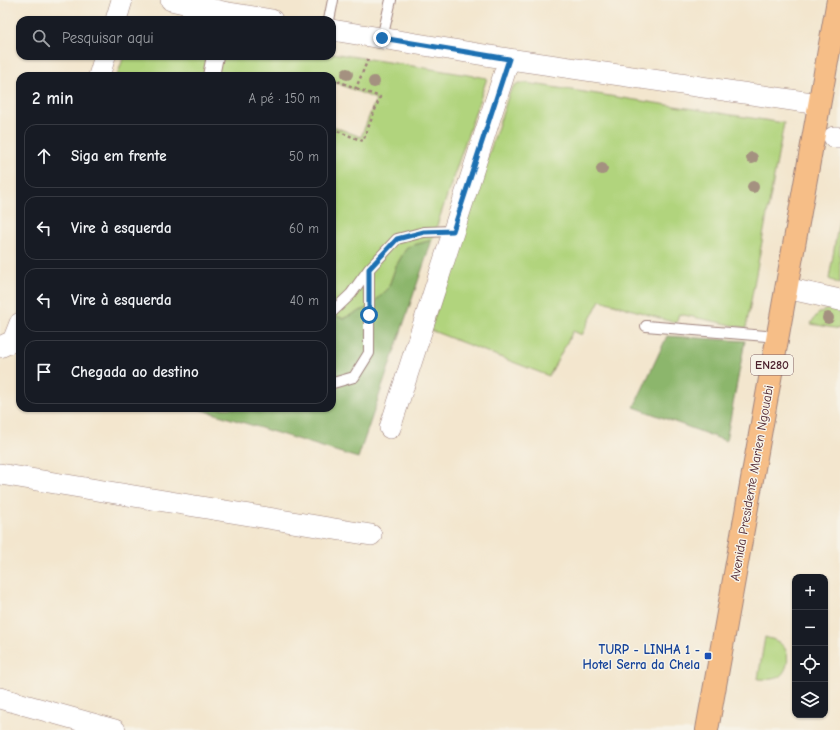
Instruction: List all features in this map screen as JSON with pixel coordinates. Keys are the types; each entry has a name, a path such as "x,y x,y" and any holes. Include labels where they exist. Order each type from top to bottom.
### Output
{"main road":[{"name":"Avenida Presidente Marien Ngouabi","path":"707,730 838,0"}],"street":[{"path":"117,16 122,0"},
{"path":"171,0 222,16"},
{"path":"336,31 509,59 819,104"},
{"path":"390,428 509,59"},
{"path":"100,72 104,60"},
{"path":"212,72 214,60"},
{"path":"786,288 840,300"},
{"path":"0,348 13,341 16,333"},
{"path":"0,474 371,535"},
{"path":"0,698 115,730"}],"lane":[{"path":"329,16 333,0"},
{"path":"382,38 391,0"},
{"path":"336,308 351,294 369,269 397,239 424,232 453,231"},
{"path":"336,382 354,377 369,353 369,269"},
{"path":"646,326 777,337"}],"path":[{"path":"356,89 368,58 382,38"},
{"path":"336,81 380,97 363,141 336,131"}],"green space":[{"path":"336,54 487,78 432,240 407,247 396,266 388,289 369,307 344,318 336,317 336,128 361,137 376,99 336,83 336,72 118,72 123,60 336,60"},
{"path":"518,83 784,123 746,328 679,314 676,323 600,300 582,335 573,331 549,376 430,330 509,94 513,87"},
{"path":"840,214 840,284 829,279"},
{"path":"432,240 358,458 209,412 336,412 336,317 344,318 369,307 388,289 396,266 407,247"},
{"path":"840,308 840,329 811,324 817,315 822,311"},
{"path":"667,336 745,341 726,441 634,407"},
{"path":"765,637 780,643 785,648 788,657 784,671 775,679 758,679"}],"place":[{"name":"TURP - LINHA 1 - Hotel Serra da Chela","path":"708,656"}],"route":[{"path":"369,315 369,269 397,239 424,232 453,231 509,59 382,38"}]}
